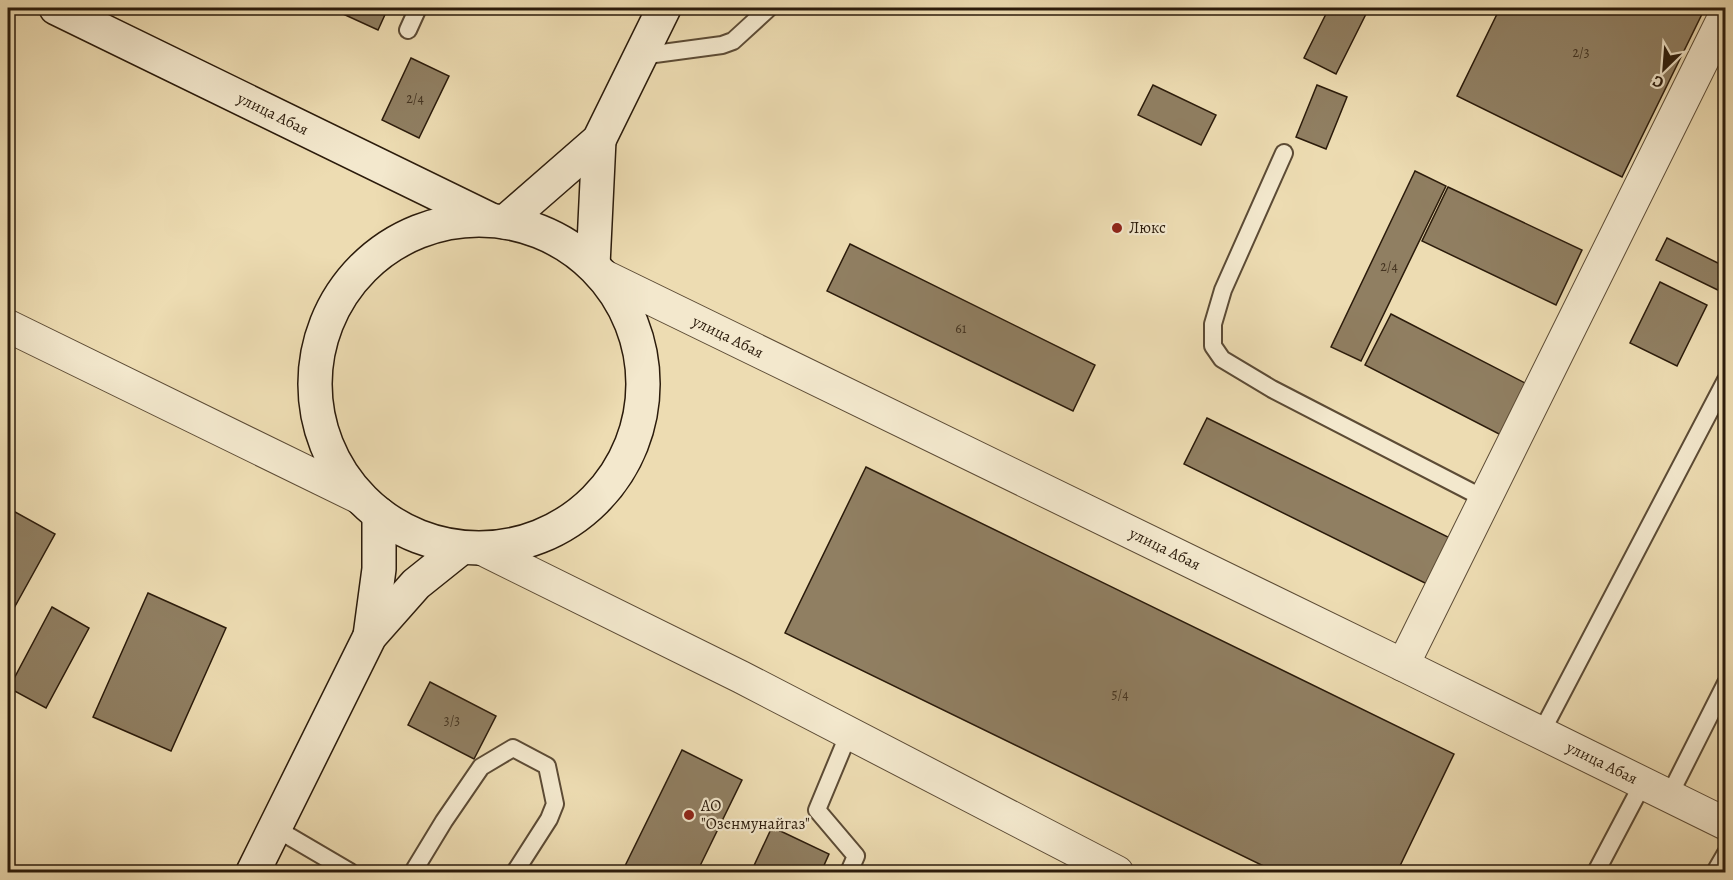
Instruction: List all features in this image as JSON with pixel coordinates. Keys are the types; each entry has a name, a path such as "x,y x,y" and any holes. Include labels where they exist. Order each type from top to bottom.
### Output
{"street":[{"path":"497,221 599,140 664,8"},
{"name":"улица Абая","path":"76,12 497,221"},
{"path":"1403,665 1725,13"},
{"path":"598,271 599,140"},
{"path":"253,873 370,636 416,584 470,548 533,540 580,515 616,476 639,427 644,374 632,322 598,271 552,237 497,221 441,224 395,242 356,274 329,315 315,363 317,412 333,460 370,507 379,569 370,636"},
{"name":"улица Абая","path":"598,271 1725,824"},
{"path":"8,326 370,507 404,530 432,541 470,548 731,672 1117,873"}],"lane":[{"path":"408,30 418,8"},
{"path":"640,56 722,45 733,41 769,8"},
{"path":"1284,153 1223,290 1213,324 1213,346 1222,359 1272,389 1485,499"},
{"path":"1541,733 1725,380"},
{"path":"1596,873 1656,790 1725,683"},
{"path":"849,733 817,810 856,856 849,873"},
{"path":"413,873 444,821 481,767 513,748 546,766 555,804 549,819 515,873"},
{"path":"275,828 350,873"},
{"path":"1715,873 1725,853"}],"building":[{"path":"330,8 388,8 378,30"},
{"path":"1329,8 1369,8 1336,74 1304,58"},
{"path":"1500,8 1705,8 1622,177 1457,96"},
{"path":"411,58 449,76 419,138 382,120"},
{"path":"1153,85 1216,115 1201,145 1138,115"},
{"path":"1317,85 1347,97 1326,149 1296,137"},
{"path":"1415,171 1446,186 1361,361 1331,347"},
{"path":"1448,187 1582,250 1556,305 1422,241"},
{"path":"1667,238 1726,267 1726,294 1656,260"},
{"path":"850,244 1095,365 1073,411 827,291"},
{"path":"1660,282 1707,305 1677,366 1630,343"},
{"path":"1391,314 1527,384 1501,435 1365,365"},
{"path":"1207,418 1452,539 1429,585 1184,464"},
{"path":"866,467 1454,754 1397,872 1276,872 785,633"},
{"path":"8,508 55,534 8,619"},
{"path":"148,593 226,628 171,751 93,717"},
{"path":"52,607 89,628 46,708 9,688"},
{"path":"430,682 496,716 474,759 408,725"},
{"path":"682,750 742,780 697,872 622,872"},
{"path":"772,827 829,854 821,872 751,872"}],"place":[{"name":"Люкс","path":"1117,228"},
{"name":"АО \"Озенмунайгаз\"","path":"689,815"}]}
